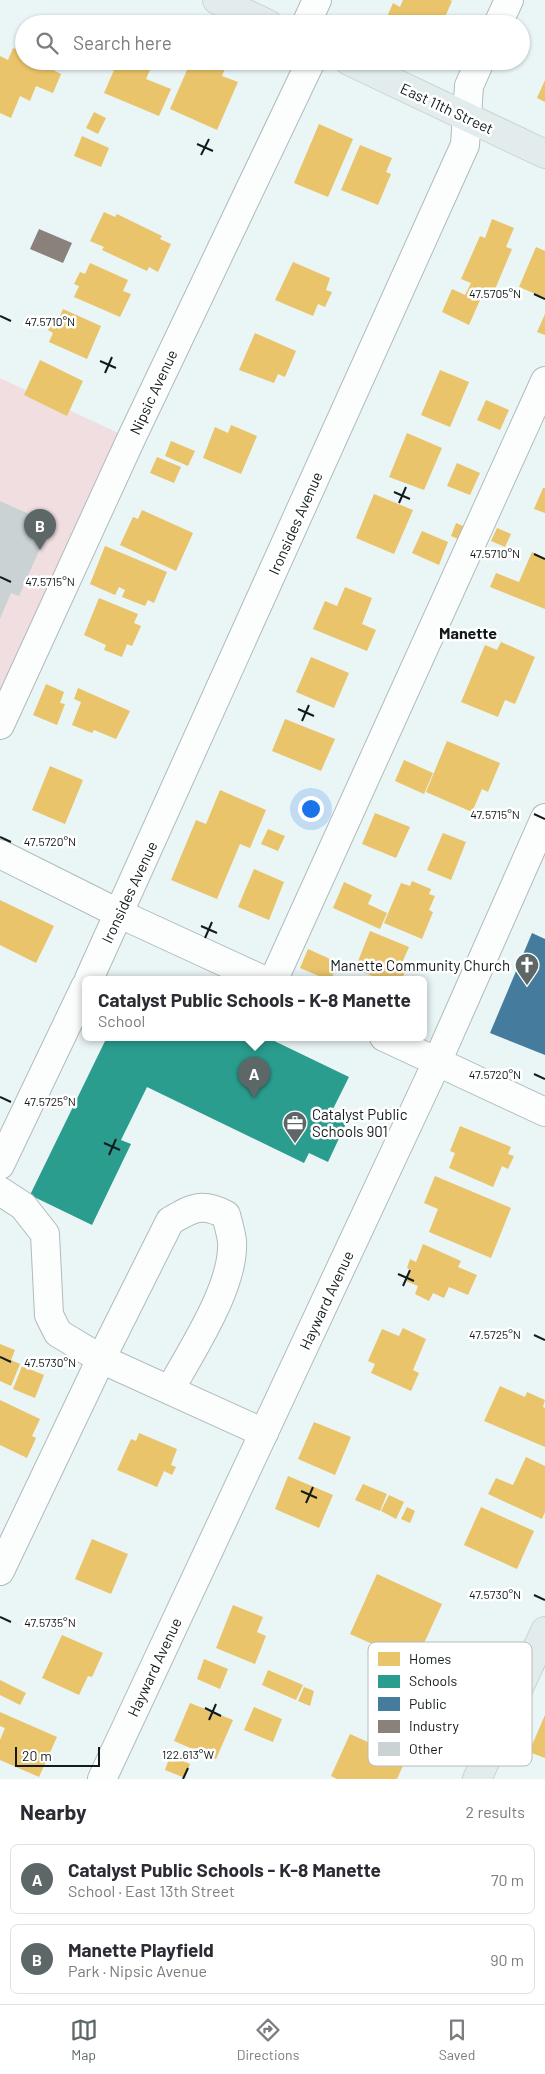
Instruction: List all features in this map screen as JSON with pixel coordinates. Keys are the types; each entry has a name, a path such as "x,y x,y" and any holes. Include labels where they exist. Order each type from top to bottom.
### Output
{"main road":[{"path":"217,0 249,15"},
{"name":"East 11th Street","path":"368,70 545,154"},
{"path":"532,1675 538,1664 545,1631"},
{"path":"477,1779 484,1766"}],"street":[{"path":"310,15 317,0"},
{"path":"502,15 509,0"},
{"name":"Nipsic Avenue","path":"0,725 131,439 307,70"},
{"name":"Ironsides Avenue","path":"90,976 465,146 469,86 476,70"},
{"path":"275,976 545,381"},
{"name":"Hayward Avenue","path":"102,1779 438,1062 545,818"},
{"path":"0,854 120,914 254,976"},
{"path":"0,1165 82,993"},
{"path":"393,1041 545,1112"},
{"path":"0,1191 23,1206 45,1234 49,1315 58,1333 101,1359 264,1433"},
{"path":"0,1570 101,1359 170,1221 190,1209 210,1206 226,1215 232,1242 228,1273 213,1311 170,1390"}],"shaded area":[{"path":"0,378 131,439 0,725"}],"building: Homes":[{"path":"403,0 452,1 446,15 388,15 393,3 400,7"},
{"path":"13,48 15,49 15,70 53,70 61,74 53,93 36,86 30,101 20,96 11,118 0,113 0,56 8,60"},
{"path":"114,70 150,70 146,79 171,89 159,116 104,93"},
{"path":"187,70 224,70 222,76 238,82 217,130 170,109"},
{"path":"545,80 545,102 537,98"},
{"path":"94,112 106,118 98,134 86,128"},
{"path":"319,124 353,139 328,197 294,183"},
{"path":"82,136 109,148 101,167 74,156"},
{"path":"360,145 392,158 386,172 391,174 378,205 341,190"},
{"path":"104,212 115,217 117,214 162,236 160,239 171,244 158,272 149,267 147,271 102,250 104,247 90,241"},
{"path":"492,219 514,228 506,247 512,249 493,294 478,287 473,297 480,300 469,325 442,312 452,289 465,295 471,283 461,279 480,236 485,238"},
{"path":"536,247 545,251 545,298 519,287"},
{"path":"293,262 330,278 326,290 332,292 325,307 318,304 313,316 275,300"},
{"path":"90,263 128,280 123,291 131,294 120,317 74,297 79,286 74,284 80,272 85,274"},
{"path":"63,309 101,326 87,359 49,342 53,333 48,330 54,316 59,318"},
{"path":"545,314 545,335 537,332"},
{"path":"255,333 296,351 285,377 278,374 274,383 239,370"},
{"path":"40,360 83,381 67,416 24,395"},
{"path":"440,370 469,382 450,427 421,415"},
{"path":"486,400 509,410 500,430 477,420"},
{"path":"231,425 257,436 241,474 203,458 215,427 228,433"},
{"path":"407,433 442,448 424,490 389,477"},
{"path":"171,441 195,451 188,466 165,456"},
{"path":"157,457 181,467 174,483 150,473"},
{"path":"457,463 480,473 470,495 447,486"},
{"path":"543,488 545,488 545,513 534,509"},
{"path":"374,494 413,510 394,554 356,538"},
{"path":"142,510 193,533 176,571 120,545 133,517 138,519"},
{"path":"456,523 470,529 465,542 451,536"},
{"path":"497,528 511,534 505,547 491,541"},
{"path":"422,531 448,542 439,565 412,553"},
{"path":"105,546 167,572 154,603 148,600 145,606 122,597 125,590 119,587 115,595 90,584"},
{"path":"532,552 545,558 545,609 490,587 496,573 519,582"},
{"path":"345,587 372,598 362,624 376,630 367,651 313,629 325,601 337,606"},
{"path":"99,598 138,614 134,623 141,626 132,646 127,644 122,657 104,650 106,645 84,635"},
{"path":"501,642 535,657 515,704 505,700 498,717 461,702 485,645 497,650"},
{"path":"311,657 349,673 334,708 296,692"},
{"path":"46,684 64,692 60,703 65,704 57,725 33,715"},
{"path":"78,688 130,711 116,739 94,730 92,733 72,725 81,702 74,699"},
{"path":"285,719 335,739 321,771 272,751"},
{"path":"447,741 500,763 488,792 482,789 472,812 426,792"},
{"path":"404,760 433,773 424,794 395,781"},
{"path":"50,766 83,780 65,824 32,810"},
{"path":"220,790 266,810 250,848 240,844 217,899 171,880 196,820 206,824"},
{"path":"375,813 410,827 396,858 362,844"},
{"path":"268,829 285,836 278,851 261,844"},
{"path":"443,833 466,842 451,880 427,870"},
{"path":"254,869 284,882 269,920 238,907"},
{"path":"412,881 431,889 429,894 435,896 429,910 433,912 422,939 384,923 401,883 410,886"},
{"path":"344,882 372,895 368,904 387,913 380,929 333,908"},
{"path":"0,900 54,926 36,963 0,945"},
{"path":"370,931 409,947 402,963 408,965 403,976 372,976 355,969"},
{"path":"308,949 339,963 332,976 319,976 300,968"},
{"path":"460,1126 511,1147 508,1154 514,1156 508,1169 502,1166 493,1187 449,1168 455,1153 450,1151"},
{"path":"435,1176 511,1208 491,1258 429,1232 438,1209 424,1203"},
{"path":"423,1244 461,1261 458,1267 477,1275 468,1295 449,1287 444,1298 433,1293 429,1301 415,1294 418,1286 406,1281 411,1270 407,1268 410,1259 416,1262"},
{"path":"403,1328 426,1339 413,1370 419,1373 411,1391 371,1373 375,1364 368,1361 382,1329 399,1336"},
{"path":"0,1344 15,1350 11,1360 20,1364 11,1386 0,1381"},
{"path":"22,1366 44,1375 35,1398 13,1389"},
{"path":"500,1386 525,1397 527,1392 545,1400 543,1407 545,1408 545,1447 484,1421"},
{"path":"0,1400 40,1419 32,1436 36,1438 27,1458 0,1445"},
{"path":"314,1422 351,1437 335,1475 298,1459"},
{"path":"139,1433 177,1449 171,1465 176,1467 172,1475 164,1471 157,1487 117,1470 131,1439 136,1441"},
{"path":"526,1457 545,1466 545,1512 542,1519 488,1494 496,1478 513,1485"},
{"path":"288,1476 333,1495 319,1528 275,1509"},
{"path":"363,1484 387,1494 380,1511 355,1500"},
{"path":"389,1495 404,1502 396,1519 381,1511"},
{"path":"407,1507 415,1511 410,1523 401,1519"},
{"path":"481,1507 534,1531 517,1569 464,1545"},
{"path":"92,1539 128,1554 111,1594 75,1579"},
{"path":"377,1574 442,1604 425,1642 368,1642 350,1634"},
{"path":"233,1605 263,1617 257,1632 266,1636 255,1664 216,1648"},
{"path":"62,1635 103,1653 92,1677 88,1676 79,1695 42,1678"},
{"path":"204,1659 228,1669 220,1689 197,1679"},
{"path":"268,1670 303,1685 296,1700 262,1685"},
{"path":"0,1680 26,1693 20,1705 0,1695"},
{"path":"304,1687 314,1691 310,1706 298,1701"},
{"path":"190,1703 233,1720 216,1759 174,1741"},
{"path":"254,1707 282,1719 273,1742 244,1730"},
{"path":"0,1712 57,1737 39,1777 0,1760 0,1740 5,1728 0,1726"},
{"path":"545,1715 545,1758 532,1753 532,1745"},
{"path":"350,1734 368,1742 368,1766 403,1766 397,1779 337,1779 331,1776"},
{"path":"170,1756 190,1764 185,1778 165,1770"}],"building: Schools":[{"path":"105,1041 274,1041 349,1077 333,1109 349,1117 328,1162 309,1153 304,1163 147,1087 121,1140 131,1144 92,1225 30,1195"}],"building: Public":[{"name":"Manette Community Church","path":"532,933 545,939 545,1055 490,1033"}],"building: Industry":[{"path":"39,229 72,243 63,263 30,249"}],"building: Other":[{"path":"0,501 38,518 37,520 50,526 19,596 11,593 0,619"}],"place":[{"name":"Manette Playfield","path":"40,550"},
{"name":"Manette Community Church","path":"527,986"},
{"name":"Catalyst Public Schools - K-8 Manette","path":"254,1098"},
{"name":"Catalyst Public Schools 901","path":"295,1144"}],"district":[{"name":"Manette","path":"468,632"}]}
